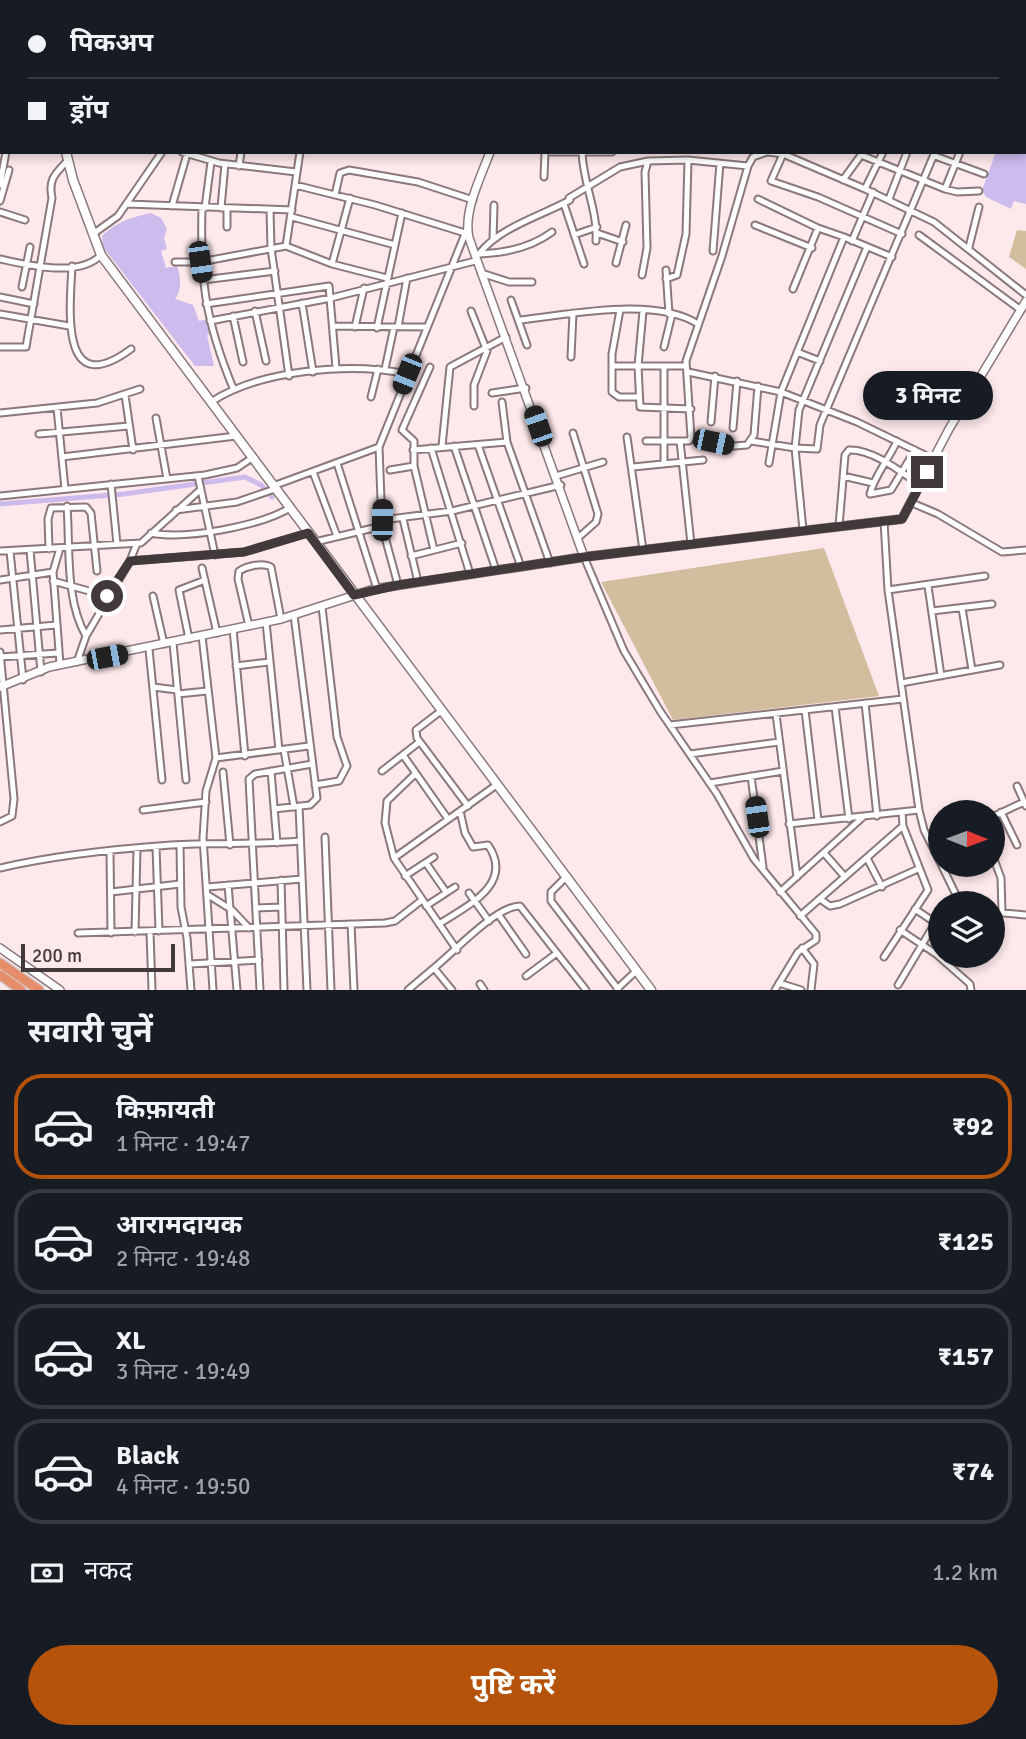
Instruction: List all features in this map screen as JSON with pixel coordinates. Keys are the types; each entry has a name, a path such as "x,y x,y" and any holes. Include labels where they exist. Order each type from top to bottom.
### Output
{"highway":[{"path":"0,963 39,990"},
{"path":"0,975 21,990"}],"main road":[{"path":"67,156 101,255 236,436 272,489 290,508 495,786 651,990"}],"street":[{"path":"93,234 111,224 161,154"},
{"path":"172,206 184,154"},
{"path":"187,154 225,164 296,172"},
{"path":"206,154 200,262 210,321 233,388"},
{"path":"239,166 241,154"},
{"path":"286,246 300,154"},
{"path":"398,585 382,523 379,447 466,231 473,200 489,154"},
{"path":"544,177 547,154"},
{"path":"582,154 586,190 597,230 596,241"},
{"path":"691,437 687,369 698,324 722,256 748,166 753,157 762,154"},
{"path":"902,234 771,181 783,154 913,210 969,247 1026,295"},
{"path":"866,189 882,154"},
{"path":"889,199 906,154"},
{"path":"646,441 680,441 691,437 741,447 751,441 795,449 817,449 820,425 913,210 934,154 984,174"},
{"path":"945,189 959,154"},
{"path":"842,180 861,155 945,189 957,192 979,191"},
{"path":"0,347 25,348 52,198 49,185 52,176 67,156"},
{"path":"210,321 331,298 386,280 451,269 476,256 493,240 564,204 620,167 667,156 748,166"},
{"path":"0,185 2,160"},
{"path":"666,279 675,277 679,272 686,234 688,160"},
{"path":"642,275 647,248 645,172 648,161"},
{"path":"713,251 720,163"},
{"path":"225,164 224,208 227,227"},
{"path":"0,201 9,170"},
{"path":"335,195 340,173 349,170 418,182 473,200"},
{"path":"295,184 466,231"},
{"path":"852,241 873,192"},
{"path":"332,264 349,198"},
{"path":"758,199 818,228 892,257"},
{"path":"127,204 270,210 395,245"},
{"path":"564,204 584,264"},
{"path":"493,240 494,205"},
{"path":"969,247 979,206"},
{"path":"270,210 271,248 289,376"},
{"path":"0,212 25,220"},
{"path":"377,328 402,213"},
{"path":"616,263 625,225"},
{"path":"755,225 812,248"},
{"path":"793,289 818,228"},
{"path":"574,235 597,230 623,242"},
{"path":"466,231 526,388 584,557 624,651 764,870 817,936 802,948 775,990"},
{"path":"476,256 533,243 552,232"},
{"path":"919,235 1021,310"},
{"path":"769,463 781,392 844,237"},
{"path":"175,262 200,262 286,246 332,264 386,280"},
{"path":"22,286 30,247"},
{"path":"803,530 795,449 799,410 867,247"},
{"path":"0,259 41,266 72,266 93,263 101,255"},
{"path":"72,266 69,326 75,352 88,364 108,363 131,349"},
{"path":"664,347 670,314 666,270"},
{"path":"203,281 275,271"},
{"path":"480,273 509,282 532,282"},
{"path":"371,397 396,327 407,278"},
{"path":"206,304 327,286 331,298 336,368"},
{"path":"355,327 364,288"},
{"path":"0,297 34,304"},
{"path":"511,300 527,345"},
{"path":"2,687 60,664 149,649 281,619 354,595 398,585 584,557 902,519 933,459 1026,301"},
{"path":"302,303 313,372"},
{"path":"520,320 620,310 670,314 698,324"},
{"path":"620,310 611,366 613,394 638,397"},
{"path":"255,311 265,361"},
{"path":"471,311 486,347 486,355 474,385 474,406"},
{"path":"643,311 638,366 638,397 641,409 691,409"},
{"path":"571,357 573,313"},
{"path":"0,314 69,326"},
{"path":"233,316 243,362"},
{"path":"333,326 427,327"},
{"path":"442,446 450,367 506,337"},
{"path":"797,352 820,361"},
{"path":"611,366 687,369 781,392 933,459"},
{"path":"664,366 664,463"},
{"path":"430,367 402,427 404,434 414,439 414,466 428,516 433,550"},
{"path":"211,402 233,388 336,368 381,369 407,374"},
{"path":"710,422 715,376"},
{"path":"733,428 737,381"},
{"path":"751,441 756,419 758,386"},
{"path":"492,393 526,388"},
{"path":"0,413 97,403 141,389"},
{"path":"125,394 133,450"},
{"path":"502,402 508,442 550,563"},
{"path":"57,408 65,489"},
{"path":"156,418 167,479"},
{"path":"39,434 129,426"},
{"path":"573,433 598,514 591,528 579,537"},
{"path":"62,457 236,436"},
{"path":"627,437 643,551"},
{"path":"680,441 691,544"},
{"path":"897,441 887,464 873,483 870,495 891,490 915,450"},
{"path":"413,450 508,442"},
{"path":"478,445 521,567"},
{"path":"454,446 496,570"},
{"path":"176,510 260,495 379,447"},
{"path":"430,448 470,574"},
{"path":"839,526 845,455 849,450 861,452 887,464 920,485"},
{"path":"0,496 198,477 233,470 252,458"},
{"path":"633,467 703,460"},
{"path":"556,475 603,462"},
{"path":"337,463 377,589"},
{"path":"390,470 414,466"},
{"path":"313,472 337,536"},
{"path":"843,476 873,483"},
{"path":"198,477 215,555"},
{"path":"111,484 117,544"},
{"path":"315,542 358,532 382,523 452,512 561,485"},
{"path":"0,551 145,541 200,488"},
{"path":"912,503 938,514 1002,552 1026,550"},
{"path":"67,506 78,619 86,636"},
{"path":"49,548 48,513 53,507 89,508 97,571"},
{"path":"151,533 210,531 273,518 290,508"},
{"path":"403,519 418,582"},
{"path":"884,521 888,590 903,699 919,810 928,835"},
{"path":"130,561 244,552 308,533"},
{"path":"77,663 86,636 107,596 130,561 137,543"},
{"path":"411,556 461,543"},
{"path":"60,548 53,572 60,664"},
{"path":"30,550 41,672"},
{"path":"10,551 23,680"},
{"path":"244,552 248,567"},
{"path":"249,626 237,574 248,567 271,567 281,619"},
{"path":"202,568 217,633"},
{"path":"0,580 53,572"},
{"path":"888,590 985,576"},
{"path":"189,639 179,590 183,586 205,580"},
{"path":"53,581 107,596"},
{"path":"928,586 942,676"},
{"path":"153,596 168,644 177,692 186,780"},
{"path":"932,611 992,604"},
{"path":"315,785 339,781 347,765 337,737 322,607"},
{"path":"962,608 972,670"},
{"path":"274,808 316,801 294,615"},
{"path":"265,622 281,750 288,768 296,806 300,841 307,990"},
{"path":"0,630 56,625"},
{"path":"233,629 245,756"},
{"path":"202,636 216,758 208,778 203,845 213,990"},
{"path":"149,649 162,780"},
{"path":"0,652 15,799 12,816 0,822"},
{"path":"0,657 58,653"},
{"path":"236,666 269,662"},
{"path":"901,683 1000,665"},
{"path":"153,687 177,692 207,691"},
{"path":"670,726 903,699"},
{"path":"865,703 877,816"},
{"path":"835,707 849,819"},
{"path":"805,710 818,820"},
{"path":"441,711 416,730 418,743 468,806"},
{"path":"776,714 797,877"},
{"path":"690,754 779,742"},
{"path":"382,771 418,743"},
{"path":"216,758 309,746"},
{"path":"403,755 448,819"},
{"path":"260,990 249,779 271,771 312,764"},
{"path":"271,771 276,843"},
{"path":"710,783 783,771"},
{"path":"223,772 230,845"},
{"path":"415,774 387,801 385,822 394,858 457,950"},
{"path":"751,776 764,870"},
{"path":"394,858 495,786"},
{"path":"1005,811 1025,804 1017,786"},
{"path":"143,810 206,802"},
{"path":"789,824 919,810"},
{"path":"439,924 475,901 494,883 496,866 488,845 472,848 460,811"},
{"path":"884,957 928,890 903,826 902,812"},
{"path":"780,892 863,817"},
{"path":"1005,820 1017,845"},
{"path":"800,916 903,826"},
{"path":"325,836 331,990"},
{"path":"0,868 110,850 300,841"},
{"path":"180,845 181,907 186,930 191,990"},
{"path":"156,847 159,931"},
{"path":"135,933 137,849"},
{"path":"110,850 111,933"},
{"path":"824,853 845,877"},
{"path":"405,876 434,857"},
{"path":"867,858 882,887"},
{"path":"426,863 446,892"},
{"path":"820,899 827,905 836,905 918,869"},
{"path":"565,878 551,891 551,901 617,989 635,972"},
{"path":"207,887 302,879"},
{"path":"281,880 284,990"},
{"path":"111,892 159,889 180,884"},
{"path":"228,885 234,929 237,990"},
{"path":"426,906 455,887"},
{"path":"469,893 489,921"},
{"path":"208,895 232,911 249,929"},
{"path":"78,933 382,923 395,921 422,900"},
{"path":"256,908 281,906"},
{"path":"408,990 417,987 434,968 489,921 514,906 526,909 586,990"},
{"path":"915,909 928,917"},
{"path":"1005,912 1026,915"},
{"path":"498,914 526,954"},
{"path":"349,990 354,990 351,924"},
{"path":"900,930 928,949"},
{"path":"150,932 152,990"},
{"path":"898,985 928,936"},
{"path":"0,948 60,990"},
{"path":"802,948 814,964 811,990"},
{"path":"526,976 557,953"},
{"path":"190,964 259,960"},
{"path":"434,968 452,990"},
{"path":"951,968 970,984 971,990"},
{"path":"779,983 801,990"}],"shaded area":[{"path":"995,154 1026,154 1026,204 1014,201 1011,209 986,197 982,190"},
{"path":"151,213 161,218 167,229 164,238 167,249 161,251 166,268 177,266 180,288 175,299 193,305 199,321 208,319 212,333 207,335 214,366 195,366 103,247 102,236 113,227 131,218"},
{"path":"1017,230 1026,231 1026,269 1009,257"},
{"path":"824,548 879,696 673,720 601,582"}],"waterway":[{"path":"0,504 124,494 245,477 261,485 272,497"}],"route":[{"path":"107,596 130,561 244,552 308,533 354,595 398,585 584,557 902,519 927,472"}]}
